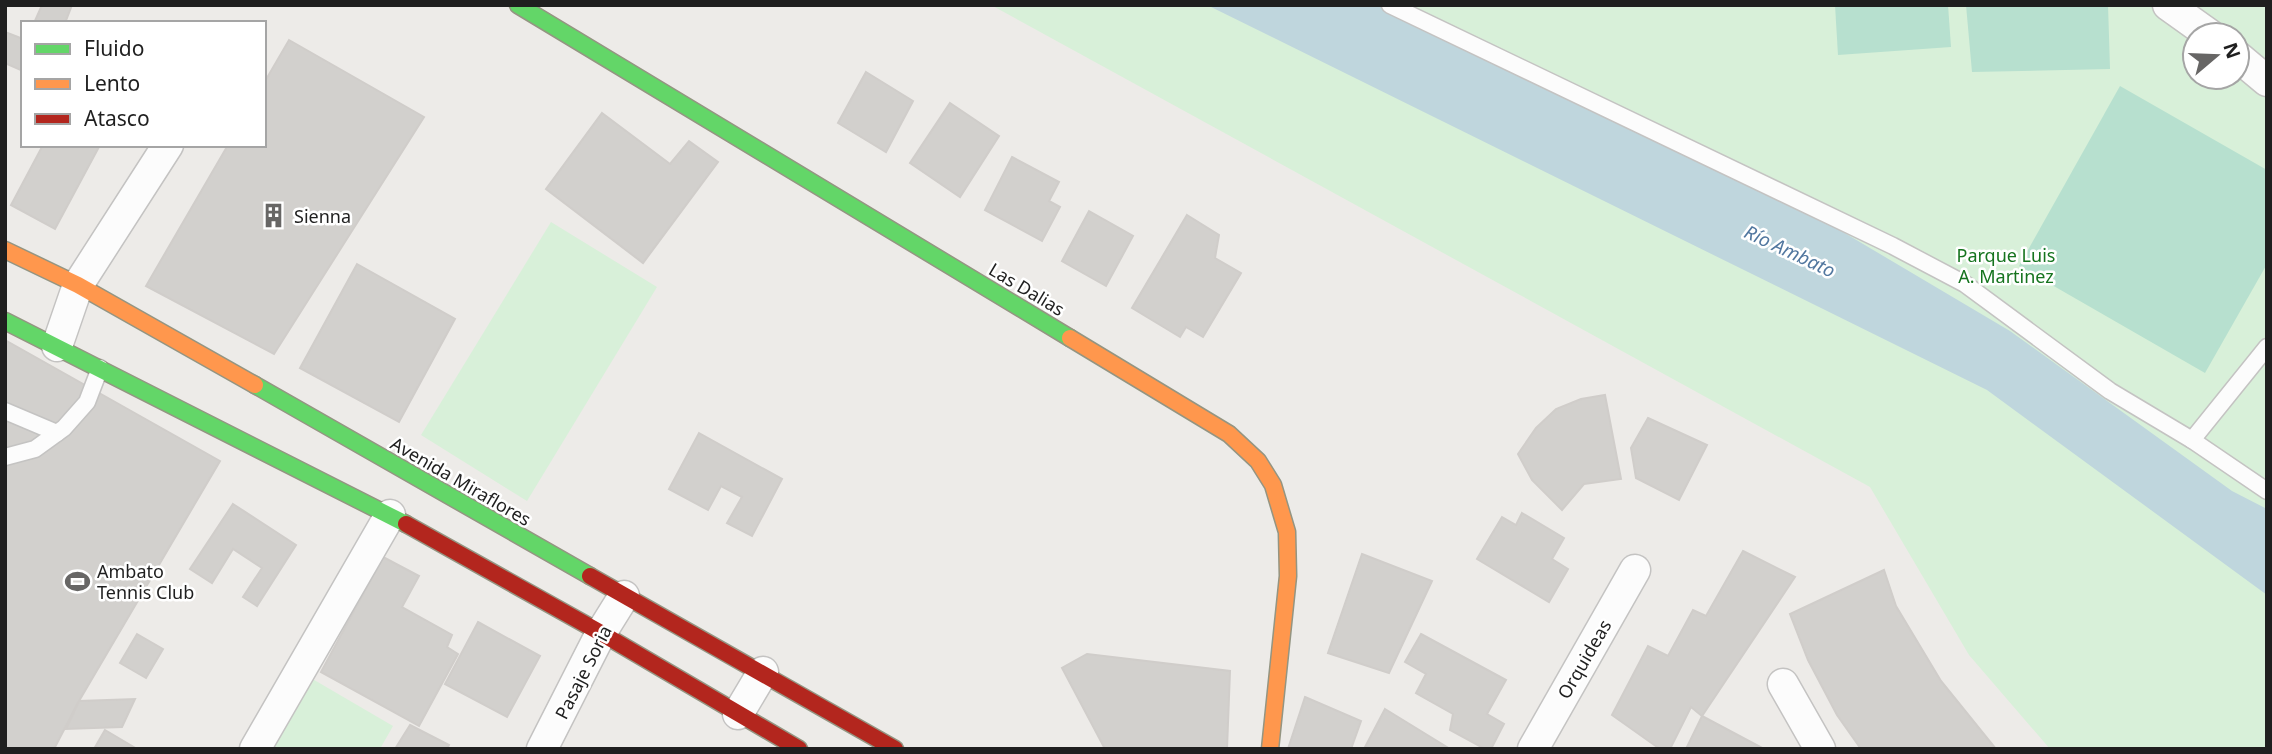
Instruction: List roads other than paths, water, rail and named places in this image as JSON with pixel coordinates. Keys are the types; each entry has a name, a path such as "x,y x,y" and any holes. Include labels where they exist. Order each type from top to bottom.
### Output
{"main road":[{"name":"Las Dalias","path":"518,5 1229,434 1258,461 1273,485 1287,532 1288,576 1270,749"},
{"name":"Avenida Miraflores","path":"5,250 78,285 895,749"},
{"path":"5,321 390,515 601,633 799,749"}],"street":[{"path":"2168,5 2190,21"},
{"path":"2251,68 2267,81"},
{"path":"57,346 78,285 167,147"},
{"path":"256,749 390,515"},
{"name":"Orquideas","path":"1533,749 1635,570"},
{"name":"Pasaje Soria","path":"542,749 601,633 624,596"},
{"path":"738,714 762,672"},
{"path":"1783,684 1820,749"}],"lane":[{"path":"1390,5 1855,227 1962,290 2110,391 2192,440 2267,491"},
{"path":"2192,440 2267,347"},
{"path":"5,457 35,449 57,433 87,402 100,368"},
{"path":"5,411 57,433"}],"water":[{"name":"Río Ambato","path":"1207,5 1379,5 1826,222 2010,331 2232,491 2267,509 2267,595 1987,390"}],"place":[{"name":"Sienna","path":"274,216"},
{"name":"Ambato Tennis Club","path":"77,581"}],"park label":[{"name":"Parque Luis A. Martinez","path":"2006,265"}]}
